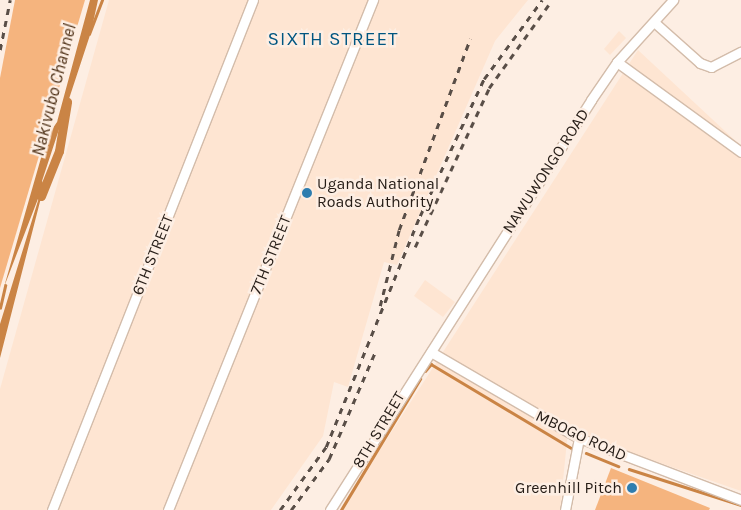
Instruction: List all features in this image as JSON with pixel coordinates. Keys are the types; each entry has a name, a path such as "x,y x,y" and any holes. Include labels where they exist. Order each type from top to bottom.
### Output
{"street":[{"name":"6TH STREET","path":"52,510 253,0"},
{"name":"7TH STREET","path":"168,510 373,0"},
{"name":"NAWUWONGO ROAD","path":"431,352 617,62 673,0"},
{"path":"654,22 700,62 711,66 741,52"},
{"path":"617,62 739,146"},
{"name":"MBOGO ROAD","path":"431,352 578,438 741,500"},
{"name":"8TH STREET","path":"330,510 414,372 431,352"},
{"path":"566,510 578,438"}],"shaded area":[{"path":"15,0 85,0 0,288 0,78"},
{"path":"90,0 98,0 91,32 42,181 44,186 0,358 0,324 41,191 4,287 47,137 57,122"},
{"path":"109,0 528,0 495,41 397,265 384,262 348,387 334,382 323,436 271,510 0,510 0,389"},
{"path":"619,31 626,38 610,55 604,49"},
{"path":"638,50 741,146 741,491 568,431 560,510 341,510"},
{"path":"425,280 455,302 443,317 414,296"},
{"name":"Greenhill Pitch","path":"611,468 710,508 709,510 595,510"}],"waterway":[{"path":"89,34 102,0"},
{"name":"Nakivubo Channel","path":"41,196 59,151 67,102"},
{"path":"0,308 5,286"},
{"path":"425,371 431,364 573,449"},
{"path":"341,510 420,379"},
{"path":"586,453 618,466"},
{"path":"629,469 741,505"}],"railway":[{"path":"0,50 10,0"},
{"path":"280,510 326,447 420,216 484,79 542,0"},
{"path":"415,247 489,88 552,0"},
{"path":"380,306 399,230 470,39"},
{"path":"291,510 329,459 376,350"}],"place":[{"name":"Uganda National Roads Authority","path":"307,193"},
{"name":"Greenhill Pitch","path":"632,488"}],"district":[{"name":"SIXTH STREET","path":"333,40"}]}
